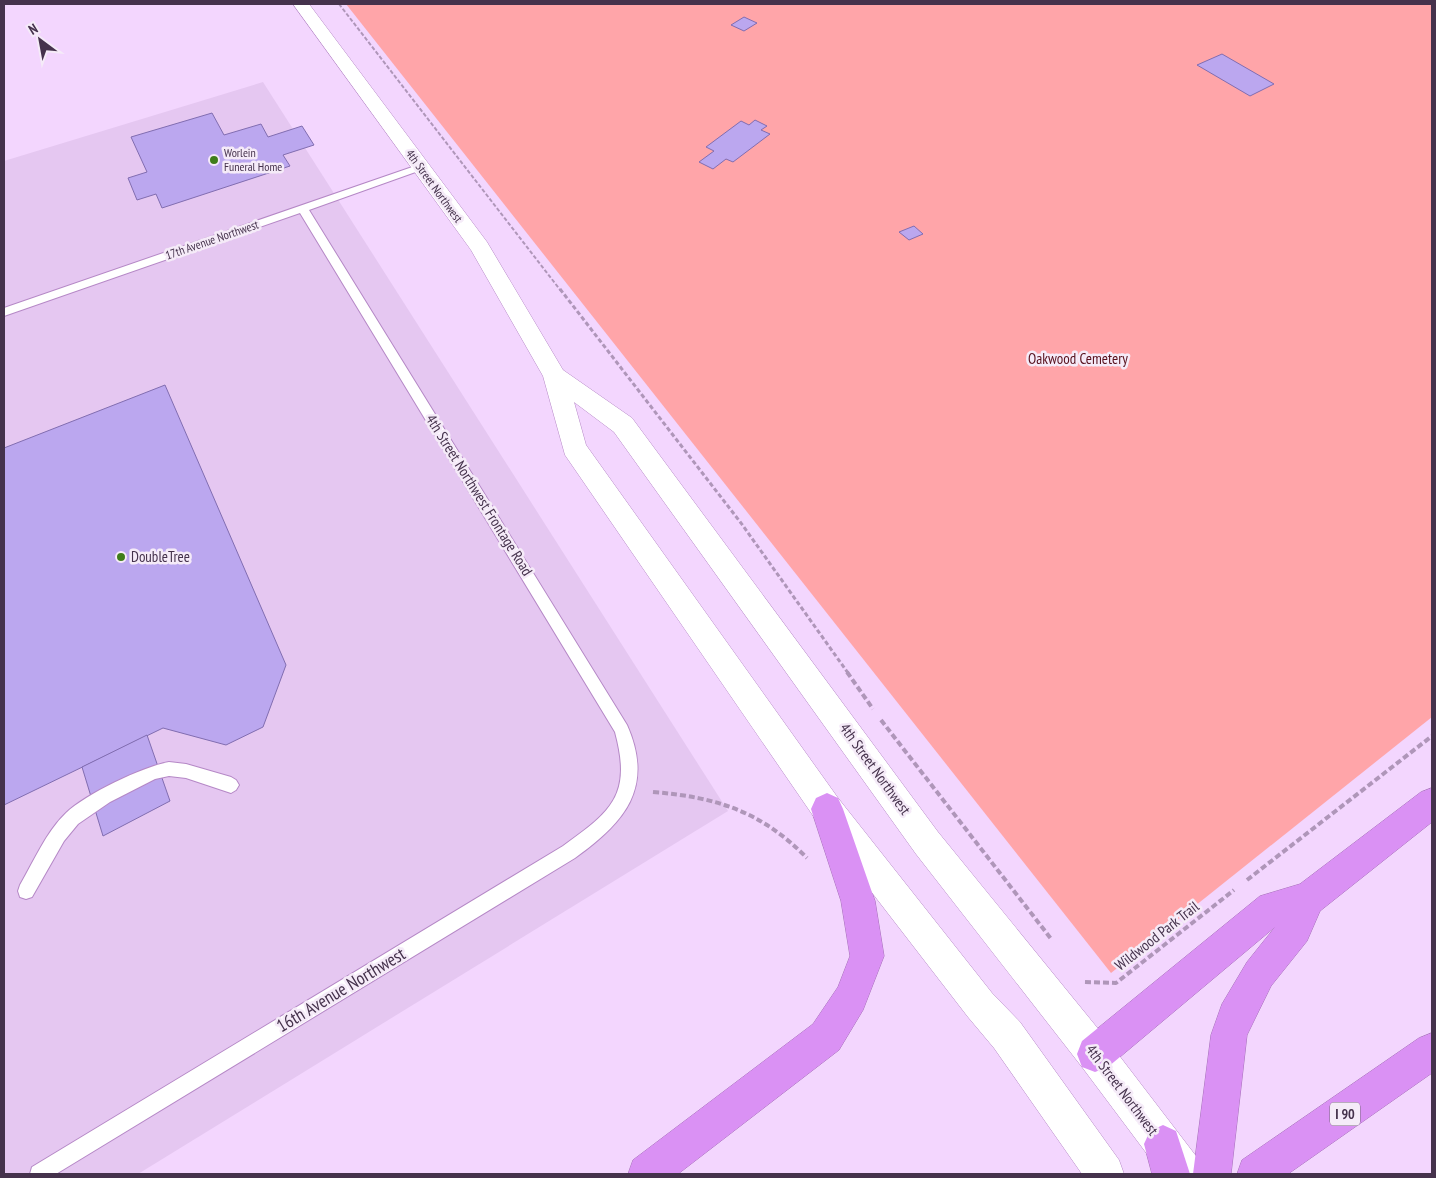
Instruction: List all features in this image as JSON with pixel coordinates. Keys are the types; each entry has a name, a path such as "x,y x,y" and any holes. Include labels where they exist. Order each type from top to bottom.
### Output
{"highway":[{"path":"1095,1054 1272,908 1308,899 1432,803"},
{"path":"647,1174 826,1036 851,998 867,956 858,901 838,847 827,809"},
{"path":"1212,1174 1229,1035 1235,1018 1259,974 1295,929 1308,899"},
{"name":"I 90","path":"1256,1174 1432,1051"}],"street":[{"name":"4th Street Northwest","path":"301,4 480,247 555,376 574,448 827,809 980,1005 1007,1035 1104,1174"},
{"name":"4th Street Northwest","path":"555,376 623,425 927,843 1095,1054 1167,1159 1185,1174"}],"lane":[{"name":"17th Avenue Northwest","path":"4,312 421,168"},
{"name":"4th Street Northwest Frontage Road","path":"303,208 622,730 632,770 628,790"},
{"path":"26,891 58,835 72,818 104,797 153,772 170,769 186,771 231,786"},
{"name":"16th Avenue Northwest","path":"39,1174 569,852 595,834 618,811 628,790"}],"path":[{"path":"338,4 741,523 878,716 1055,943"},
{"name":"Wildwood Park Trail","path":"1079,974 1086,982 1116,982 1432,736"}],"shaded area":[{"path":"263,82 728,811 138,1174 4,1174 4,161"}],"green space":[{"name":"Oakwood Cemetery","path":"346,4 1432,4 1432,717 1111,973"}],"building":[{"path":"744,17 757,23 744,31 731,25"},
{"path":"1222,54 1274,84 1250,96 1197,65"},
{"name":"Worlein Funeral Home","path":"212,113 224,135 261,124 268,137 302,126 314,145 283,155 290,166 162,208 156,194 137,200 128,178 147,172 131,137"},
{"path":"755,120 767,126 761,130 770,134 733,162 726,159 713,169 699,162 714,151 706,147 741,121 749,125"},
{"path":"914,226 923,234 909,240 899,232"},
{"name":"DoubleTree","path":"165,385 286,665 263,727 226,745 163,728 4,805 4,448"},
{"path":"147,735 170,801 103,836 82,767"}],"place":[{"name":"Worlein Funeral Home","path":"214,160"},
{"name":"DoubleTree","path":"121,557"}]}
